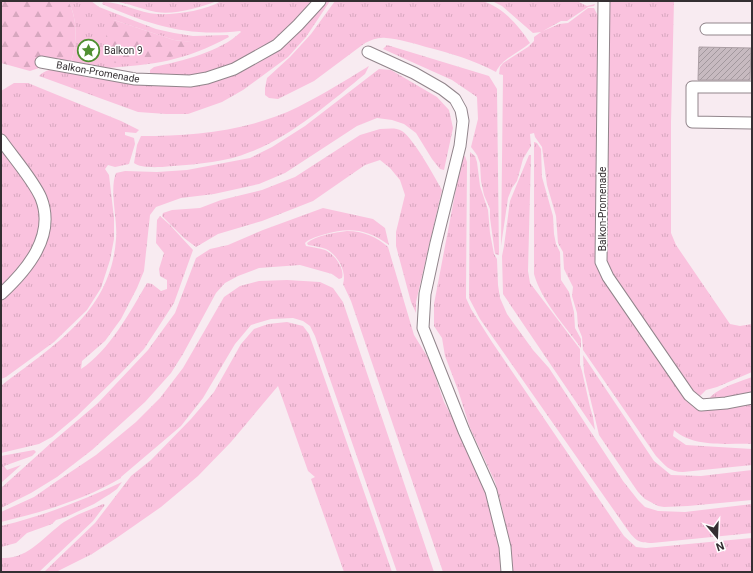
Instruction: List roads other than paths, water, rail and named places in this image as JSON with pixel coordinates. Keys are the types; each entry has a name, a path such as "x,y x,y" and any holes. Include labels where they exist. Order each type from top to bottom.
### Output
{"lane":[{"name":"Balkon-Promenade","path":"41,62 135,79 190,81 208,78 234,69 277,44 298,25 320,1"},
{"name":"Balkon-Promenade","path":"604,1 601,262 608,277 689,395 701,405 726,403 752,398"},
{"path":"706,29 752,29"},
{"path":"368,52 414,73 442,89 455,99 461,110 463,121 460,146 425,294 423,328 464,431 491,491 505,548 507,572"},
{"path":"752,87 692,87 692,122 752,123"},
{"path":"1,140 36,189 41,199 45,215 45,227 38,248 30,262 1,294"}],"place":[{"name":"Balkon 9","path":"88,50"}]}
